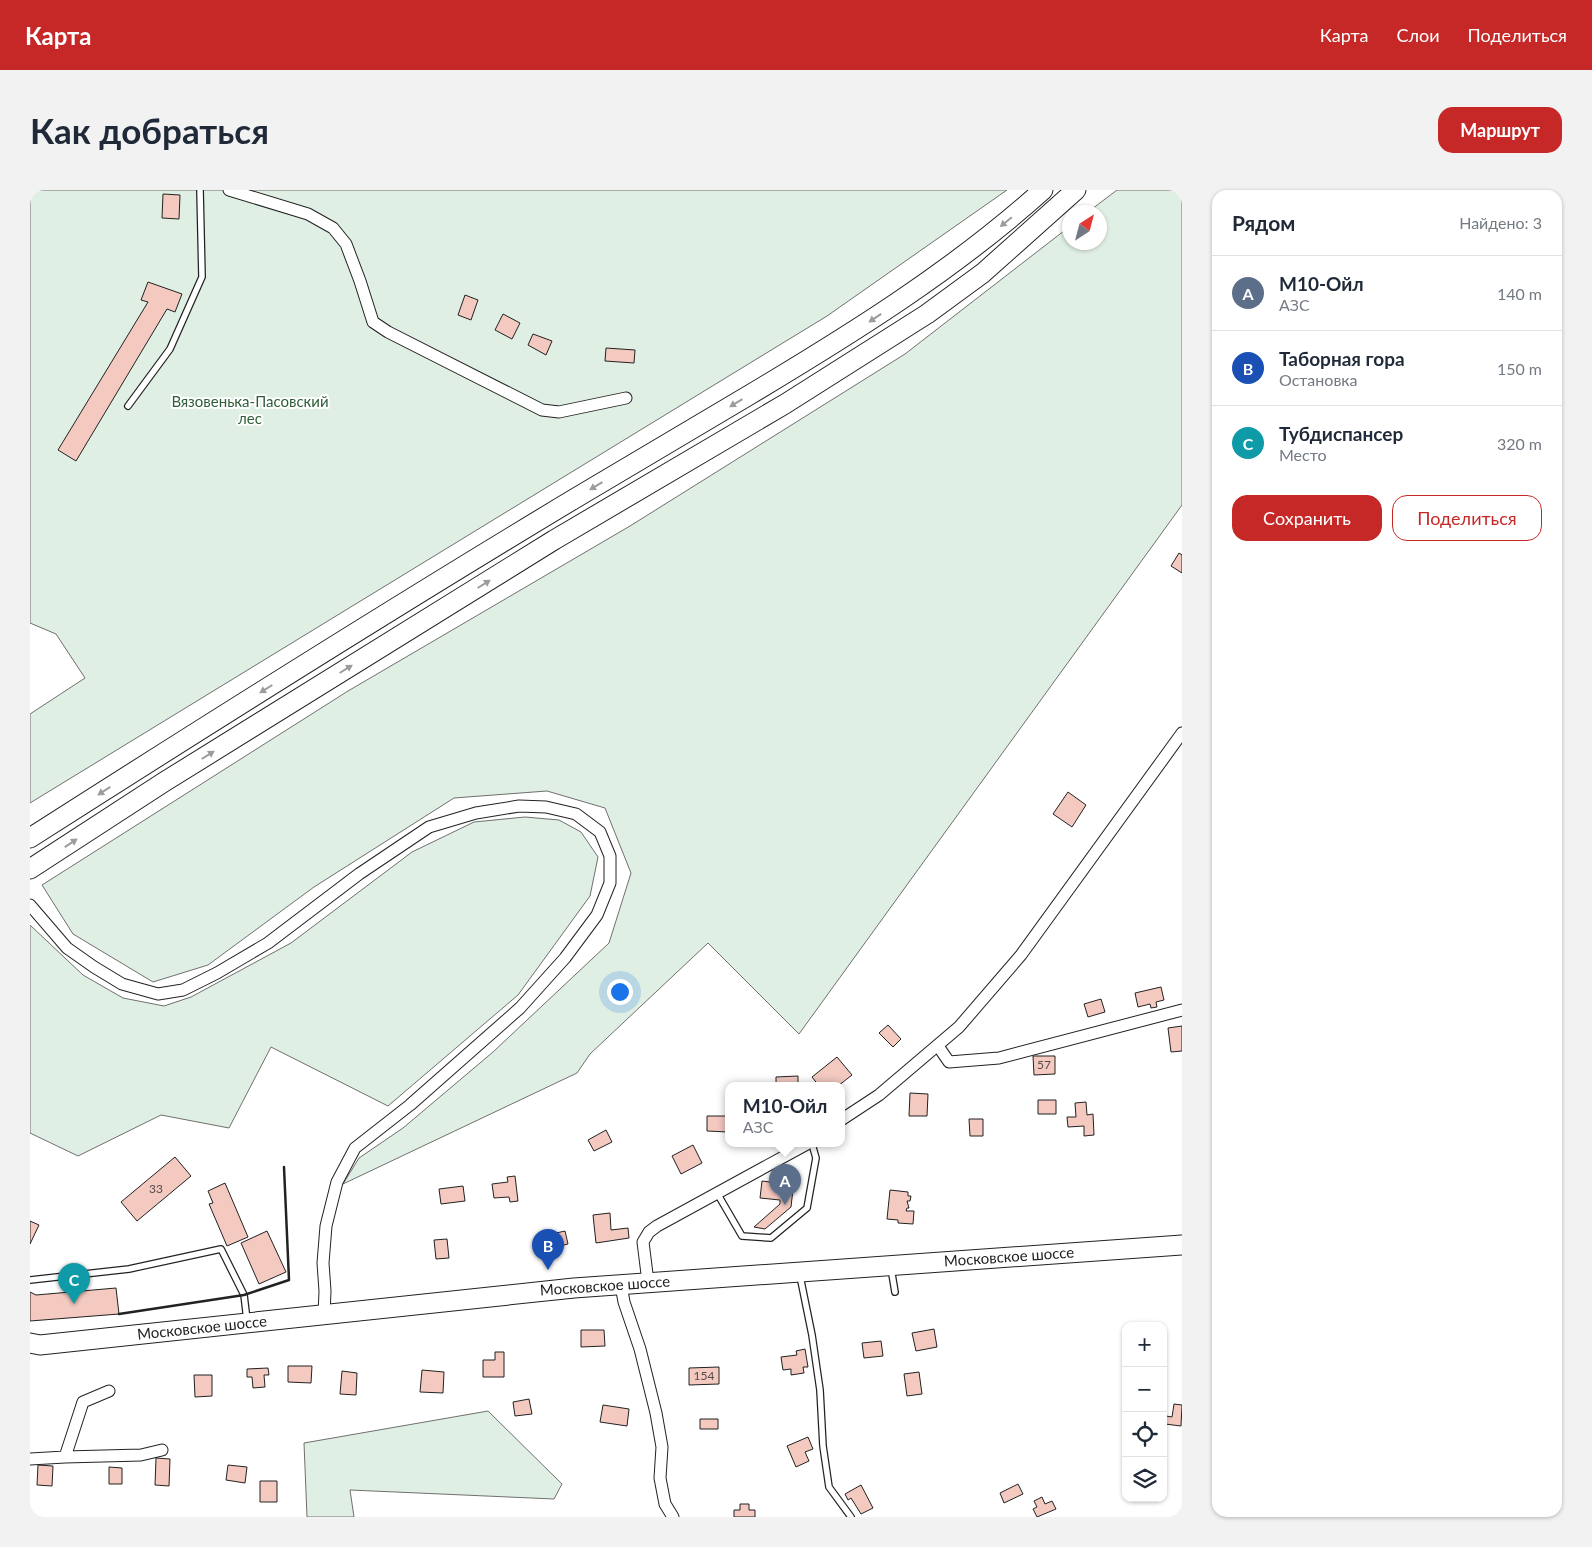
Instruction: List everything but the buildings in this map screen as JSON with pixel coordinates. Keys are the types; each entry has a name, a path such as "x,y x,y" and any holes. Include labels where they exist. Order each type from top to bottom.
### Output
{"main road":[{"path":"30,838 543,518 850,334 912,293 971,250 1043,190"},
{"path":"30,869 164,782 546,545 785,404 920,319 982,273 1076,190"},
{"name":"Московское шоссе","path":"30,1343 40,1345 491,1296 648,1282 1182,1245"}],"street":[{"path":"228,190 308,214 333,228 346,244 373,322 388,332 542,410 559,412 626,398"},
{"path":"845,1117 878,1095 959,1027 1021,955 1182,734"},
{"path":"30,905 68,948 94,967 122,984 158,994 183,990 217,973 268,943 358,874 430,827 476,813 519,806 546,806 576,814 600,832 610,856 610,883 597,915 565,958 520,1008 410,1105 355,1148 337,1182 326,1226 323,1263 324,1315"},
{"path":"938,1046 949,1062 999,1058 1182,1010"},
{"path":"648,1282 643,1242 649,1232 801,1147"},
{"path":"621,1285 624,1302 640,1349 656,1413 662,1446 660,1478 665,1504 673,1517"},
{"path":"65,1457 83,1402 109,1391"},
{"path":"30,1459 141,1455 162,1450"}],"lane":[{"path":"128,406 170,349 202,277 200,190"},
{"path":"717,1193 742,1236 771,1238 807,1208 816,1158 813,1147"},
{"path":"30,1280 129,1270 221,1249 244,1296 247,1323"},
{"path":"891,1266 895,1292"},
{"path":"799,1272 812,1335 820,1390 823,1446 829,1487 850,1517"}],"green space":[{"name":"Вязовенька-Пасовский лес","path":"30,190 1007,190 827,316 30,803 30,714 85,678 56,634 30,623"},
{"path":"1117,190 1182,190 1182,505 799,1034 708,943 590,1054 577,1073 343,1184 359,1158 403,1128 493,1052 609,943 631,873 605,808 547,791 454,798 314,887 208,965 153,982 73,934 42,885 348,691 630,526 905,354 1062,232 1062,250 1107,250 1107,205 1097,205"},
{"path":"525,817 559,820 581,832 598,857 590,896 518,995 388,1106 271,1047 229,1128 161,1115 78,1156 30,1133 30,925 83,975 123,998 164,1006 191,997 291,943 412,852 474,822"},
{"path":"488,1411 562,1484 554,1499 350,1490 354,1517 307,1517 304,1443"}],"wall":[{"path":"119,1314 244,1295 289,1280 284,1167"}],"place":[{"name":"М10-Ойл","path":"785,1205"},
{"name":"Таборная гора","path":"548,1270"},
{"name":"Тубдиспансер","path":"74,1304"}]}
